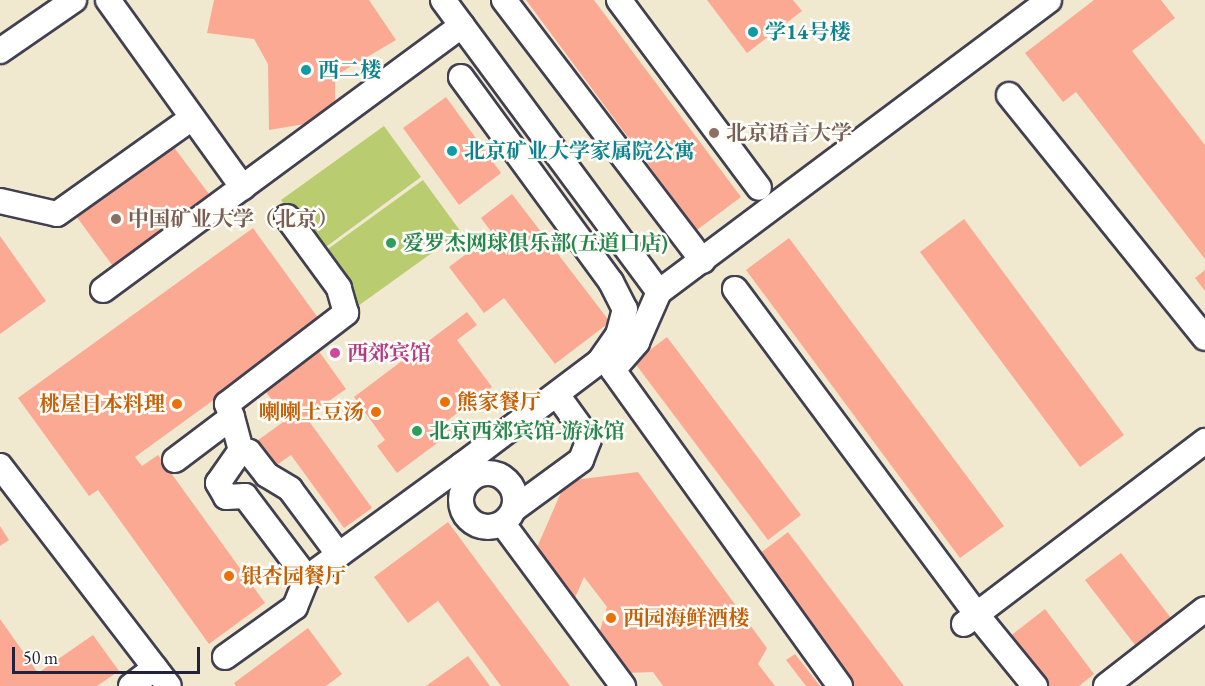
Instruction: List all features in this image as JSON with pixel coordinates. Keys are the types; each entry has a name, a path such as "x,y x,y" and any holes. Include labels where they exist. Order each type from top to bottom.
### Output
{"street":[{"path":"0,51 74,0"},
{"path":"108,0 243,188"},
{"path":"443,0 659,292"},
{"path":"504,0 703,261"},
{"path":"619,0 759,188"},
{"path":"840,686 614,370 637,342 659,292 1049,0"},
{"path":"103,290 462,26"},
{"path":"225,657 295,607 307,578 467,471 600,361 618,335 625,309 611,282 461,77"},
{"path":"1009,95 1205,338"},
{"path":"0,201 57,214 192,118"},
{"path":"241,450 227,404 346,313 339,288 287,217"},
{"path":"735,289 970,620 1035,686"},
{"path":"467,471 461,490 461,509 476,525 490,528 509,517 581,460 589,439 558,396"},
{"path":"175,460 232,417"},
{"path":"970,620 1205,441"},
{"path":"241,450 249,452 267,475 290,489 339,555"},
{"path":"241,450 218,483 226,497 244,495 307,578"},
{"path":"0,466 162,677 131,686"},
{"path":"467,471 501,475 515,491 509,517 623,686"},
{"path":"1106,686 1205,609"}],"green space":[{"name":"爱罗杰网球俱乐部(五道口店)","path":"384,126 421,177 319,252 281,200"},
{"name":"爱罗杰网球俱乐部(五道口店)","path":"423,180 461,232 358,306 321,254"}],"building":[{"name":"西二楼","path":"214,0 369,0 396,40 335,76 335,119 269,130 268,64 254,39 207,33"},
{"path":"526,0 594,0 741,197 697,230"},
{"name":"学14号楼","path":"707,0 793,0 802,11 747,53"},
{"path":"1094,0 1161,0 1175,18 1132,51 1205,145 1205,259 1076,92 1063,102 1025,53"},
{"name":"北京矿业大学家属院公寓","path":"446,97 501,173 459,205 403,128"},
{"path":"173,146 212,198 115,269 76,216"},
{"path":"512,194 610,322 555,364 504,298 484,313 449,267 493,234 481,218"},
{"path":"964,219 1124,435 1080,467 920,252"},
{"path":"253,228 321,322 135,457 142,466 158,455 265,603 209,644 98,490 89,496 18,398"},
{"path":"0,236 46,301 0,334"},
{"path":"789,238 1004,526 960,558 746,270"},
{"path":"1205,270 1205,291 1195,278"},
{"path":"467,312 477,325 457,340 492,387 444,423 452,432 397,473 377,446 385,440 354,397"},
{"path":"308,336 346,389 306,417 372,508 344,528 291,455 268,471 250,446 286,420 254,375"},
{"path":"667,337 801,515 768,540 634,362"},
{"path":"638,472 767,648 758,664 775,686 663,686 653,672 627,673 599,634 607,607 584,577 574,600 535,552 566,481"},
{"path":"448,522 570,686 501,686 438,601 408,623 374,577"},
{"path":"0,526 9,540 0,546"},
{"path":"788,532 904,686 852,686 755,557"},
{"path":"1121,553 1171,618 1135,645 1085,580"},
{"path":"1045,609 1094,674 1079,686 1047,686 1009,637"},
{"path":"0,619 38,673 93,635 119,671 97,686 0,686"},
{"path":"308,628 342,674 326,686 236,686 234,683"},
{"path":"795,654 820,686 806,686 786,660"},
{"path":"468,656 490,686 426,686"}],"place":[{"name":"学14号楼","path":"753,32"},
{"name":"西二楼","path":"306,70"},
{"name":"北京语言大学","path":"714,133"},
{"name":"北京矿业大学家属院公寓","path":"452,151"},
{"name":"中国矿业大学（北京）","path":"116,219"},
{"name":"爱罗杰网球俱乐部(五道口店)","path":"391,243"},
{"name":"西郊宾馆","path":"335,353"},
{"name":"熊家餐厅","path":"445,402"},
{"name":"桃屋日本料理","path":"177,404"},
{"name":"喇喇土豆汤","path":"376,412"},
{"name":"北京西郊宾馆-游泳馆","path":"417,431"},
{"name":"银杏园餐厅","path":"229,576"},
{"name":"西园海鲜酒楼","path":"611,618"}]}
